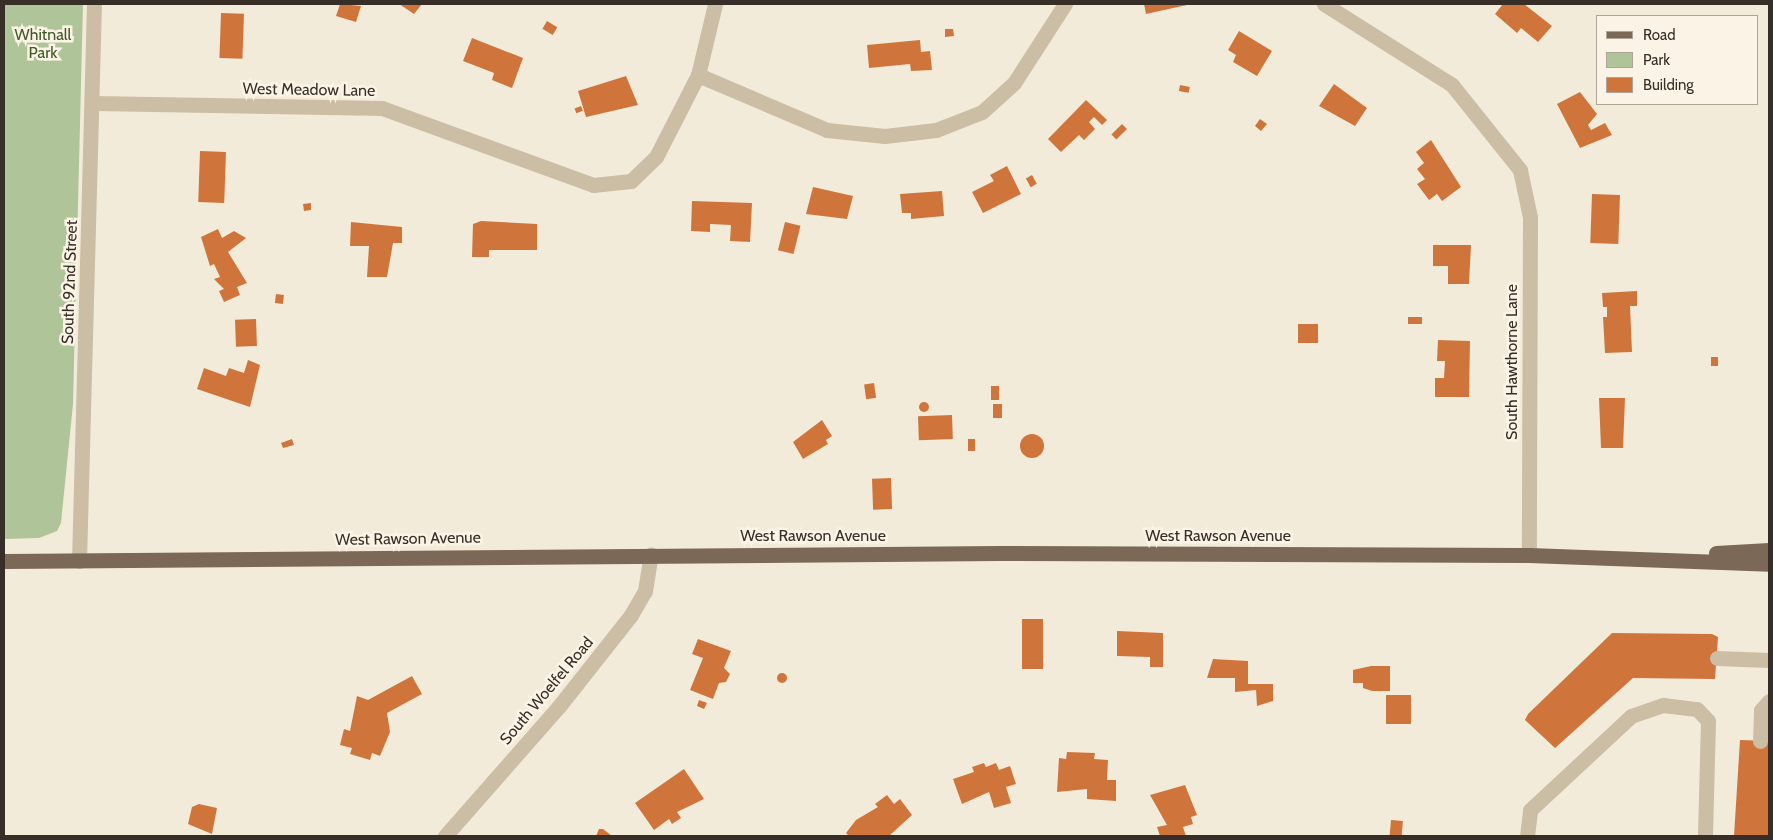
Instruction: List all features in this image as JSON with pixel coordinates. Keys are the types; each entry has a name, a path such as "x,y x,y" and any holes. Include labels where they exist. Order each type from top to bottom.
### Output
{"main road":[{"name":"West Rawson Avenue","path":"1622,557 1769,550"},
{"name":"West Rawson Avenue","path":"4,561 651,554 1529,555 1769,564"}],"street":[{"name":"South 92nd Street","path":"79,561 93,103 94,4"},
{"path":"715,4 698,75 827,130 885,136 936,130 982,112 1014,83 1064,4"},
{"name":"South Hawthorne Lane","path":"1324,4 1452,84 1520,170 1530,217 1529,555"},
{"name":"West Meadow Lane","path":"93,103 382,108 593,185 631,181 656,157 698,75"},
{"name":"South Woelfel Road","path":"445,836 560,705 631,615 645,592 651,554"},
{"path":"1718,658 1769,660"},
{"path":"1760,741 1761,710 1769,701"},
{"path":"1527,836 1530,810 1631,716 1663,705 1697,709 1708,721 1705,836"}],"green space":[{"name":"Whitnall Park","path":"4,4 83,4 73,404 61,523 57,531 39,538 4,539"}],"building":[{"path":"340,4 361,6 356,22 336,16"},
{"path":"399,4 422,4 414,14"},
{"path":"1144,4 1187,4 1187,5 1146,14"},
{"path":"1503,4 1524,4 1552,26 1538,42 1521,28 1517,33 1495,14"},
{"path":"221,13 244,14 242,59 219,58"},
{"path":"547,21 557,27 553,35 542,29"},
{"path":"945,29 953,29 954,36 945,37"},
{"path":"1239,31 1272,51 1257,76 1233,62 1236,55 1228,50"},
{"path":"472,38 523,58 512,88 492,80 494,73 463,61"},
{"path":"920,40 921,52 930,51 932,70 911,71 910,64 869,68 867,45"},
{"path":"626,76 638,105 586,117 578,91"},
{"path":"1334,84 1367,108 1355,126 1319,106"},
{"path":"1180,85 1190,87 1189,93 1179,91"},
{"path":"1580,92 1597,114 1588,125 1591,130 1605,123 1612,135 1580,148 1557,104"},
{"path":"1086,100 1107,120 1102,125 1094,117 1089,122 1095,129 1084,140 1079,135 1061,152 1048,139"},
{"path":"581,106 583,111 576,113 575,109"},
{"path":"1260,119 1267,124 1261,131 1255,126"},
{"path":"1122,124 1127,129 1116,140 1111,135"},
{"path":"1431,140 1461,187 1442,201 1437,194 1429,200 1417,184 1425,179 1417,169 1424,163 1416,152"},
{"path":"200,151 226,152 224,203 198,202"},
{"path":"1007,166 1021,194 983,213 972,192 994,181 990,175"},
{"path":"1032,175 1037,184 1031,187 1026,178"},
{"path":"813,187 853,196 847,219 806,214"},
{"path":"942,191 944,216 911,219 911,213 902,213 900,194"},
{"path":"1592,194 1620,195 1618,244 1590,243"},
{"path":"692,201 752,203 750,242 730,241 731,225 710,224 710,232 691,231"},
{"path":"311,203 311,210 304,211 303,204"},
{"path":"481,221 537,224 537,250 489,250 489,257 472,257 473,224"},
{"path":"351,222 402,227 402,243 393,243 387,277 367,277 369,246 350,246"},
{"path":"785,222 801,226 794,254 778,250"},
{"path":"218,229 222,238 234,231 246,238 228,252 247,283 237,287 240,295 224,302 219,291 224,289 214,279 220,277 214,264 210,266 201,237"},
{"path":"1433,245 1471,245 1469,284 1448,284 1448,266 1433,266"},
{"path":"1637,291 1637,306 1630,306 1632,352 1605,353 1603,317 1607,317 1607,307 1603,307 1602,293"},
{"path":"276,294 284,295 283,304 275,303"},
{"path":"1408,317 1422,317 1422,324 1408,324"},
{"path":"256,319 257,346 236,347 235,320"},
{"path":"1298,324 1318,324 1318,343 1298,343"},
{"path":"1438,340 1470,341 1469,397 1435,397 1435,378 1444,378 1445,361 1437,361"},
{"path":"1711,357 1718,357 1718,366 1711,366"},
{"path":"248,360 260,365 250,407 197,389 204,368 226,376 229,368 244,373"},
{"path":"874,383 876,398 866,399 864,384"},
{"path":"991,386 999,386 999,400 991,400"},
{"path":"1599,398 1625,398 1623,448 1601,448"},
{"path":"924,402 929,407 924,412 919,407"},
{"path":"993,404 1002,404 1002,418 993,418"},
{"path":"952,415 953,439 919,440 918,416"},
{"path":"822,420 832,436 826,440 828,444 803,459 793,442"},
{"path":"1032,434 1040,438 1044,446 1040,454 1032,458 1024,454 1020,446 1024,438"},
{"path":"292,439 294,445 283,448 281,443"},
{"path":"968,439 975,439 975,451 968,451"},
{"path":"891,478 892,509 873,510 872,479"},
{"path":"1022,619 1043,619 1043,669 1022,669"},
{"path":"1117,631 1163,633 1163,667 1150,667 1150,657 1117,656"},
{"path":"1612,633 1712,634 1718,637 1715,679 1633,678 1555,748 1525,720 1528,714"},
{"path":"698,639 731,651 724,668 730,674 726,682 719,683 713,699 690,690 703,658 692,654"},
{"path":"1213,659 1248,661 1248,684 1273,684 1273,701 1257,706 1256,690 1235,692 1235,678 1207,678"},
{"path":"1371,666 1390,666 1390,691 1372,691 1363,688 1363,683 1353,683 1353,670"},
{"path":"780,673 784,673 787,678 786,682 780,683 777,680 777,676"},
{"path":"412,676 422,694 387,713 390,732 380,756 372,753 370,760 350,754 352,748 340,745 344,729 350,731 357,696 368,700"},
{"path":"1386,695 1411,695 1411,724 1386,724"},
{"path":"699,700 707,703 704,709 697,706"},
{"path":"1740,740 1769,741 1769,836 1734,836"},
{"path":"1067,752 1095,753 1094,759 1108,760 1107,780 1116,780 1116,801 1087,799 1087,789 1057,792 1059,758 1066,759"},
{"path":"984,763 986,767 996,763 999,770 1010,766 1016,784 1006,787 1011,803 994,808 989,792 962,804 953,779 974,772 972,767"},
{"path":"684,769 704,799 677,812 681,818 672,824 669,819 654,830 635,803"},
{"path":"1185,785 1197,815 1191,817 1193,824 1183,827 1186,836 1160,836 1157,827 1167,825 1150,795"},
{"path":"887,795 894,804 900,799 912,815 889,836 849,836 846,833 856,820 878,807 875,804"},
{"path":"199,804 217,808 212,834 188,824 192,807"},
{"path":"1391,820 1403,821 1402,836 1390,835"},
{"path":"599,829 603,829 612,836 596,836"}]}
